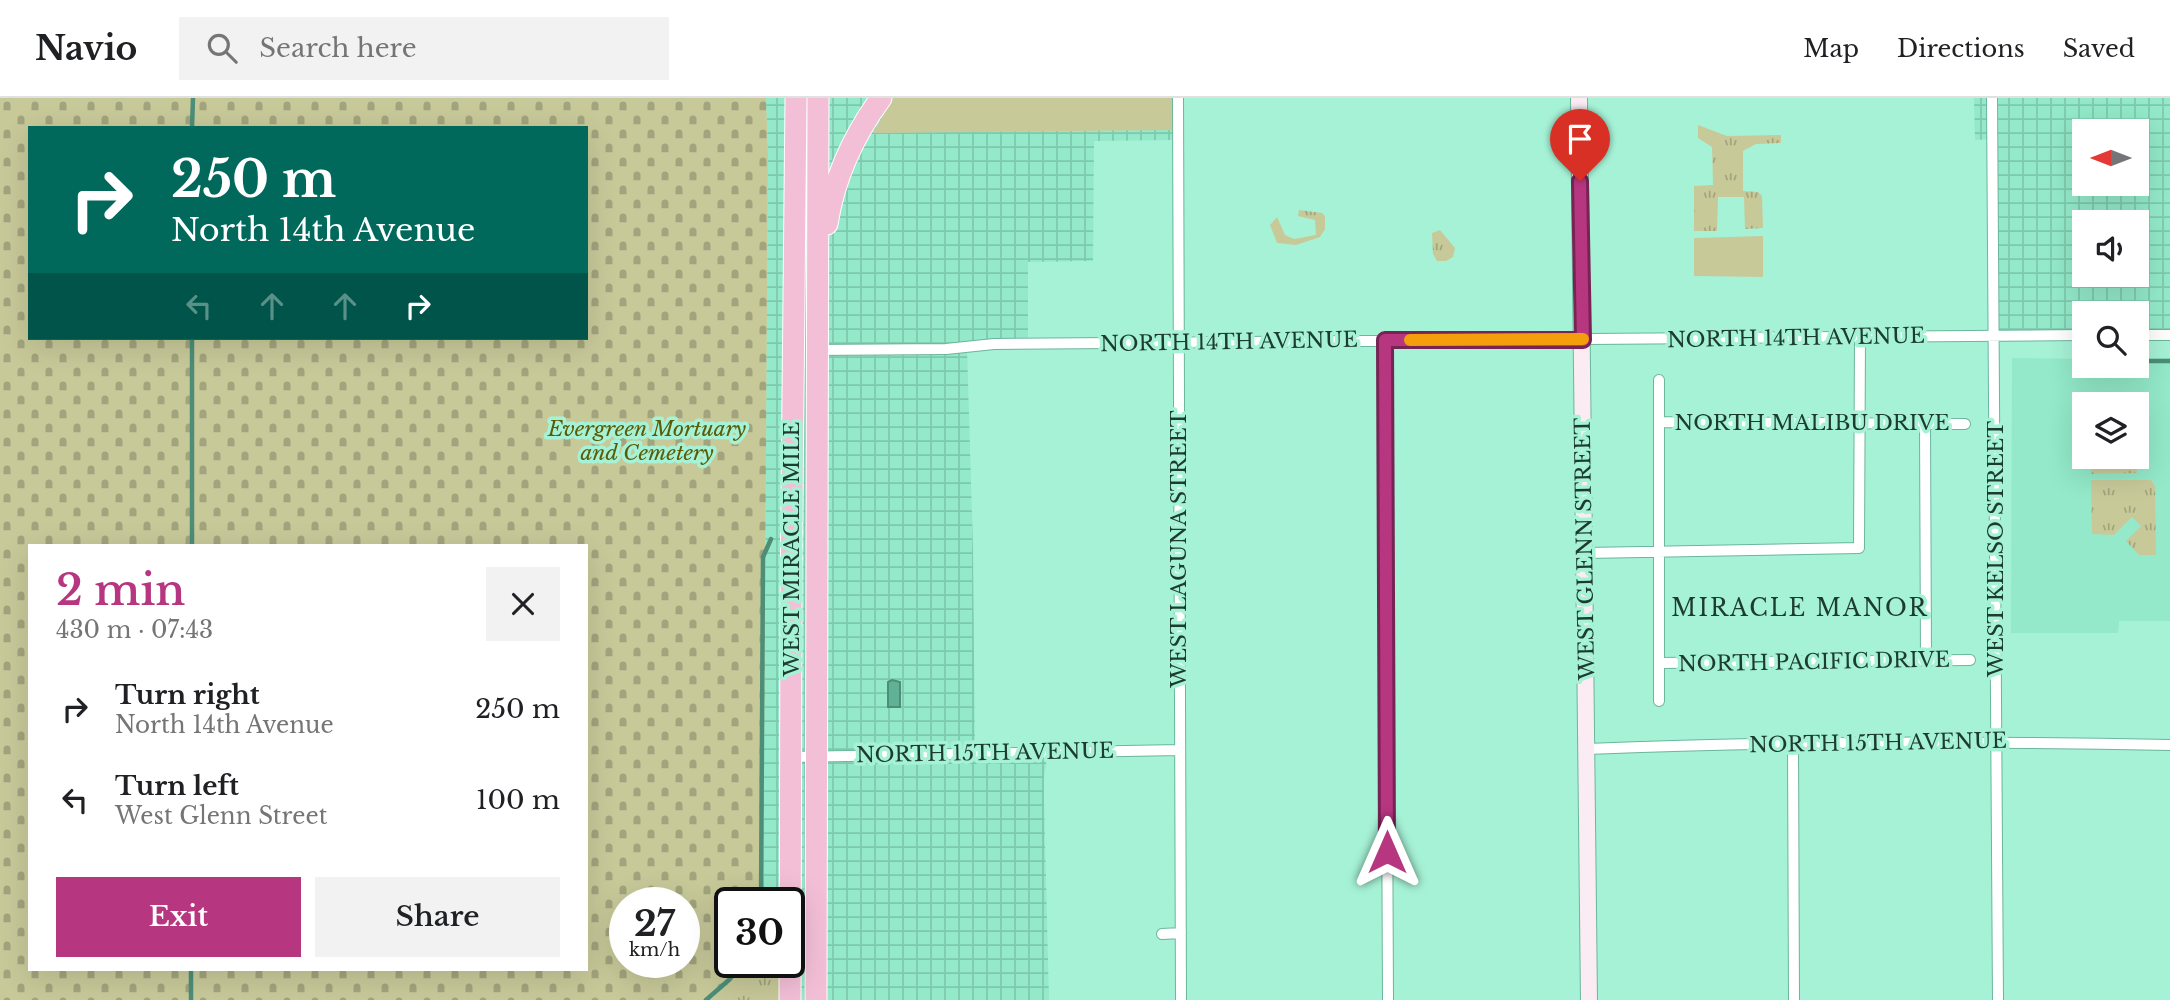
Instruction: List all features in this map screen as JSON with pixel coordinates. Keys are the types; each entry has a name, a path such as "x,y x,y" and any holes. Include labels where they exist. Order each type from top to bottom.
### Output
{"highway":[{"name":"WEST MIRACLE MILE","path":"790,1000 796,98"},
{"name":"WEST MIRACLE MILE","path":"816,1000 818,98"},
{"path":"818,275 828,214 837,182 857,136 881,98"}],"street":[{"name":"WEST LAGUNA STREET","path":"1178,98 1181,1000"},
{"name":"WEST GLENN STREET","path":"1579,98 1590,1000"},
{"name":"WEST KELSO STREET","path":"1993,98 1998,1000"},
{"name":"NORTH 14TH AVENUE","path":"793,350 946,349 994,344 2072,335"},
{"path":"2149,335 2170,335"},
{"path":"1586,553 1859,548 1860,338"},
{"path":"1385,340 1388,1000"},
{"path":"1659,380 1659,701"},
{"name":"NORTH MALIBU DRIVE","path":"1659,422 1965,424"},
{"path":"1925,424 1926,661"},
{"name":"NORTH PACIFIC DRIVE","path":"1659,663 1970,660"},
{"name":"NORTH 15TH AVENUE","path":"1587,749 1996,741 2170,745"},
{"path":"1793,743 1794,1000"},
{"name":"NORTH 15TH AVENUE","path":"791,757 1180,750"},
{"path":"1162,934 1181,933"}],"shaded area":[{"path":"766,98 1178,98 1178,140 1094,141 1093,261 1028,262 1028,344 967,347 975,753 1048,752 1044,799 1049,1000 790,1000 790,978 805,978 805,887 763,887 768,154"},
{"path":"1974,98 2170,98 2170,335 2149,335 2149,301 2072,301 2072,335 1995,335 1993,139 1975,140"},
{"path":"2012,358 2072,359 2072,378 2149,378 2149,359 2170,358 2170,621 2119,621 2118,633 2011,633"},
{"path":"888,682 900,682 900,707 888,707"}],"green space":[{"name":"Evergreen Mortuary and Cemetery","path":"0,98 766,98 768,154 763,887 714,887 714,978 734,978 710,1000 0,1000"},
{"path":"893,98 1178,98 1178,130 873,133"},
{"path":"1698,125 1727,136 1781,135 1781,143 1756,144 1743,151 1743,191 1758,192 1762,196 1763,228 1745,229 1744,197 1718,197 1717,231 1694,231 1694,186 1713,185 1712,147 1698,138"},
{"path":"1299,210 1322,213 1325,216 1325,229 1320,237 1296,245 1277,243 1270,225 1277,217 1285,235 1294,239 1316,235 1315,220 1298,216"},
{"path":"1440,230 1455,248 1453,257 1446,261 1437,261 1433,254 1432,233"},
{"path":"1763,236 1763,277 1694,276 1694,238"},
{"path":"2091,469 2136,469 2137,473 2091,474"},
{"path":"2091,480 2151,480 2155,486 2156,555 2139,555 2126,541 2141,526 2132,517 2114,535 2092,534"},
{"path":"734,978 789,978 790,1000 710,1000"}],"waterway":[{"path":"192,126 193,98"},
{"path":"192,340 192,544"},
{"path":"2149,361 2170,361"},
{"path":"761,887 763,557 771,539"},
{"path":"191,971 191,1000"},
{"path":"706,1000 731,978"}],"slow traffic":[{"path":"1410,340 1583,339"}],"district":[{"name":"MIRACLE MANOR","path":"1800,608"}],"route":[{"path":"1387,852 1385,340 1583,340 1580,181"}]}
